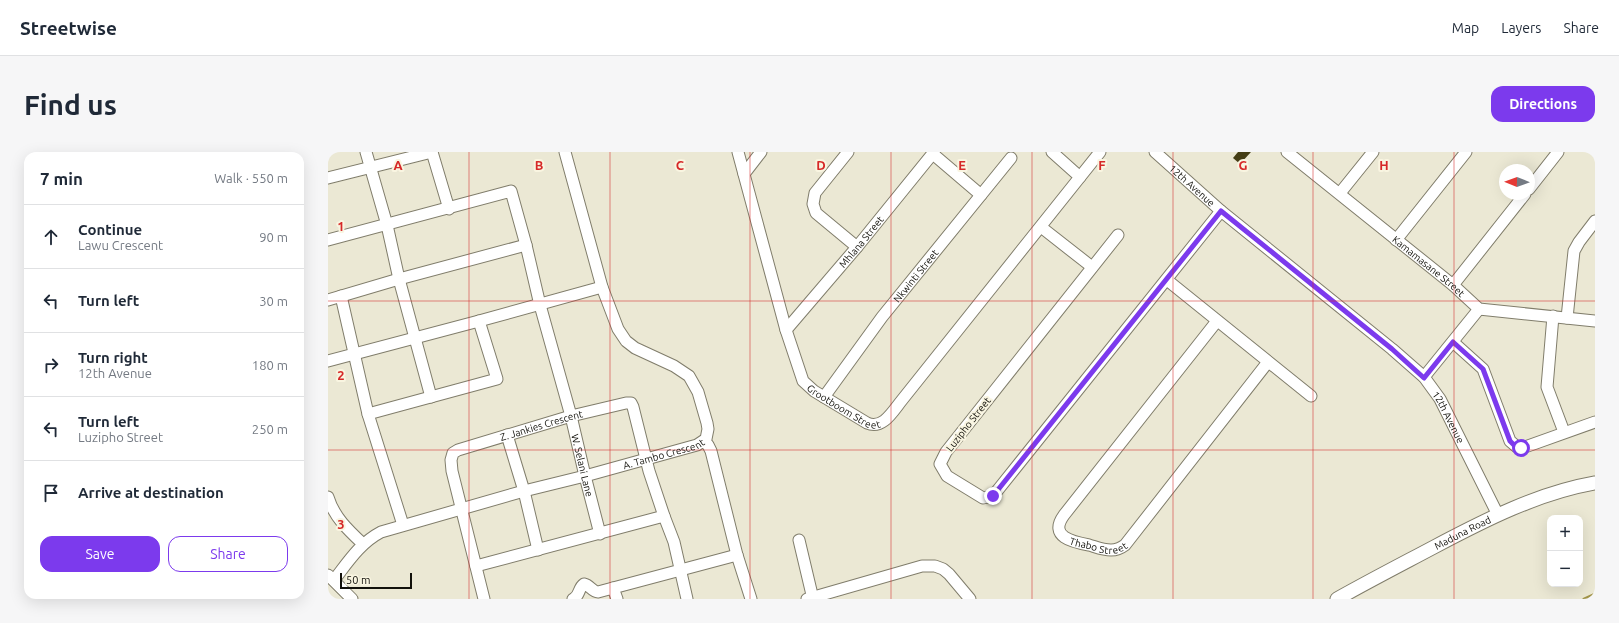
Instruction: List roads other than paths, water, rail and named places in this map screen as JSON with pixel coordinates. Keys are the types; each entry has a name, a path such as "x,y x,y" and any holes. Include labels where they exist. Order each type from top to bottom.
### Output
{"street":[{"path":"366,152 387,225 399,279 431,397"},
{"path":"328,178 432,152 449,209 328,240"},
{"name":"A. Tambo Crescent","path":"331,577 363,544 371,537 381,532 704,442 707,434 707,423 696,386 686,373 635,348 626,341 616,325 602,287 565,152"},
{"name":"Grootboom Street","path":"738,152 786,330 803,381 808,387 871,425 879,425 884,422 1100,152"},
{"path":"744,174 761,152"},
{"path":"848,152 815,193 813,204 816,213 858,247"},
{"path":"1052,152 1080,177"},
{"name":"12th Avenue","path":"1155,152 1221,211 1392,349 1424,378 1440,399 1498,515"},
{"name":"Kamamasane Street","path":"1287,152 1452,285 1479,309"},
{"path":"1340,194 1373,152"},
{"path":"1396,240 1466,152"},
{"path":"1535,181 1558,152"},
{"path":"934,153 981,195"},
{"name":"Mhlana Street","path":"786,330 858,247 934,153"},
{"name":"Nkwinti Street","path":"824,397 882,317 1011,158"},
{"name":"W. Selani Lane","path":"449,209 511,191 526,245 540,305 571,416 600,534"},
{"path":"1452,285 1520,200"},
{"name":"Luzipho Street","path":"1118,235 956,438 940,464 946,476 980,496 986,498 993,496 1221,211"},
{"path":"1567,318 1574,251 1595,221"},
{"path":"1041,227 1092,267"},
{"path":"328,300 399,279 526,245"},
{"path":"1167,280 1311,396"},
{"path":"328,361 540,305 602,287"},
{"path":"341,296 368,414 403,525"},
{"path":"1424,378 1479,309 1595,320"},
{"path":"1553,316 1547,387 1564,432"},
{"path":"368,414 497,379 479,321"},
{"name":"Thabo Street","path":"1217,321 1064,515 1060,522 1059,528 1064,537 1072,542 1111,550 1119,549 1125,544 1268,362"},
{"path":"1453,342 1483,369 1510,441 1513,445 1519,448 1525,447 1595,422"},
{"name":"Z. Jankies Crescent","path":"463,509 452,471 451,460 453,453 458,450 571,416 619,404 631,404 646,459"},
{"path":"507,435 524,491 538,550"},
{"path":"704,442 708,444 714,463 737,555 750,599"},
{"path":"646,459 674,542 687,599"},
{"name":"Maduna Road","path":"1337,599 1498,515 1525,503 1595,482"},
{"path":"328,497 331,508 342,524 363,544"},
{"path":"463,509 484,599"},
{"path":"476,566 664,516"},
{"path":"799,540 811,598 922,566 935,566 949,574 970,599"},
{"path":"573,599 577,597 581,587 584,584 596,592 615,594 680,571 737,555"},
{"path":"331,577 352,599"}],"waterway":[{"path":"1584,599 1595,594"}]}
